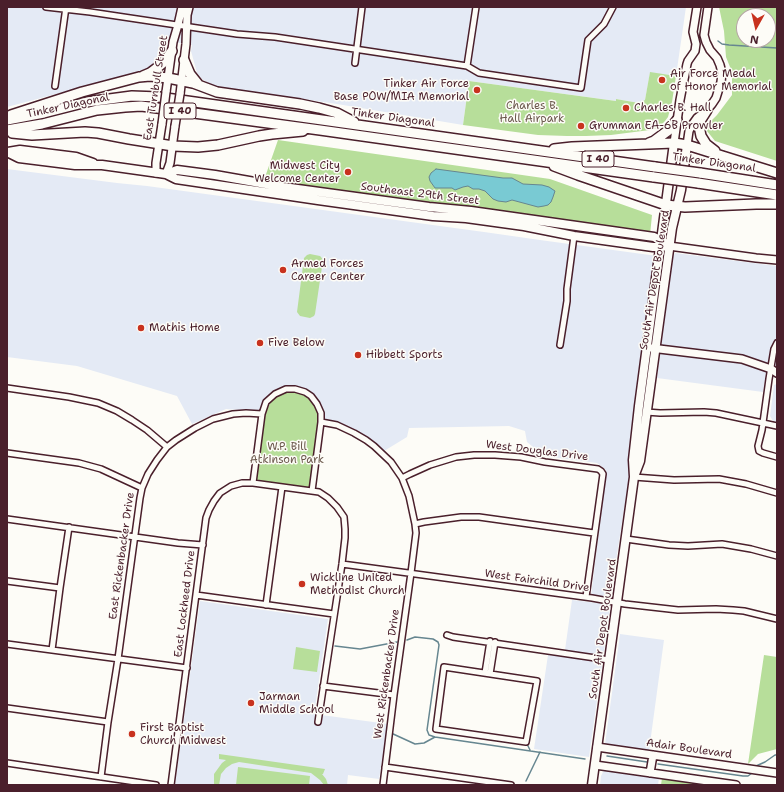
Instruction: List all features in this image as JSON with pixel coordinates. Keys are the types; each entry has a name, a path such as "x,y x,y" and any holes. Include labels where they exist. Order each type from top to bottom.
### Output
{"highway":[{"path":"7,116 82,92 150,73 164,62 172,51"},
{"path":"184,60 190,74 198,84"},
{"path":"138,77 150,76 182,80 198,84 217,92 319,108 337,113 363,126"},
{"name":"Tinker Diagonal","path":"7,120 31,116 87,102 132,96 159,97 777,185"},
{"name":"Tinker Diagonal","path":"7,132 97,110 141,106 540,160 777,195"},
{"path":"707,110 700,121 699,128 701,136 706,144 719,155"},
{"path":"645,144 669,130 677,120"},
{"path":"7,132 32,135 85,132 172,146 207,147 272,134 320,130"},
{"path":"541,151 572,147 674,143 687,145 777,174"},
{"path":"540,160 578,175 666,205 685,207 777,204"}],"main road":[{"name":"South Air Depot Boulevard","path":"634,476 640,461 648,399 651,348 661,244 674,143"},
{"name":"South Air Depot Boulevard","path":"592,785 634,476 633,460 639,406 651,348 672,228 681,190 687,145"},
{"name":"Southeast 29th Street","path":"8,152 20,150 76,158 102,165 166,174 176,180 426,215 466,218 524,226 574,236 651,247 661,244 669,246"},
{"name":"Southeast 29th Street","path":"166,174 177,170 283,187 428,207 494,214 654,237 661,244"}],"street":[{"path":"46,7 66,8 237,34 275,37 356,49 467,66 479,73 581,88 588,40 604,24 613,7"},
{"name":"East Turnbull Street","path":"156,173 156,163 173,42 182,7"},
{"name":"East Turnbull Street","path":"166,174 170,164 182,80 188,7"},
{"path":"355,63 362,7"},
{"path":"467,66 476,7"},
{"path":"697,7 693,32 696,44 695,51 704,49 710,50"},
{"name":"South Air Depot Boulevard","path":"687,145 692,124 707,110 716,98 721,82 722,74 720,66 717,58 710,50 704,36 708,7"},
{"path":"55,86 66,8"},
{"name":"South Air Depot Boulevard","path":"674,143 684,76 688,61 695,51"},
{"path":"560,345 567,301 567,289 574,236"},
{"name":"Southeast 29th Street","path":"669,246 777,260"},
{"path":"777,343 774,349 774,371 758,446 759,451 777,457"},
{"path":"651,348 742,359 774,371"},
{"path":"7,388 87,401 117,411 147,430 167,447"},
{"path":"253,483 262,414 266,402 275,394 286,389 295,389 308,393 318,404 321,413 312,491"},
{"path":"646,412 716,412 777,426"},
{"name":"East Rickenbacker Drive","path":"101,778 140,498 142,488 148,474 167,447 194,428 213,419 233,414 262,414"},
{"name":"West Rickenbacker Drive","path":"321,422 354,432 374,446 391,462 402,478 409,496 415,524 416,532 411,574 383,785"},
{"path":"7,453 79,463 101,469 142,488"},
{"name":"West Douglas Drive","path":"402,478 430,465 456,457 474,455 522,457 545,462 598,469 602,471 603,474 594,532"},
{"path":"634,476 674,480 719,479 746,484 777,493"},
{"name":"East Lockheed Drive","path":"171,785 206,518 214,501 220,493 231,486 242,483 253,483 319,492 328,498 344,517 345,538 342,564 318,722"},
{"path":"266,605 282,487"},
{"path":"415,524 461,517 479,517 594,532 586,597"},
{"path":"7,519 178,543 203,544"},
{"path":"52,650 69,527"},
{"path":"626,539 688,546 722,544 751,549 777,556"},
{"name":"West Fairchild Drive","path":"342,564 678,610 716,609 744,611 777,619"},
{"path":"7,581 60,588"},
{"path":"196,595 334,614"},
{"path":"447,635 609,660"},
{"path":"488,673 492,642"},
{"path":"7,644 187,668"},
{"path":"444,667 488,673 537,681 526,742 436,729 444,667"},
{"path":"323,686 394,695"},
{"path":"7,708 108,722"},
{"name":"Adair Boulevard","path":"598,747 777,772"},
{"path":"650,773 652,755"},
{"path":"7,763 156,785"},
{"path":"595,765 736,785"},
{"path":"385,767 511,785"}],"shaded area":[{"path":"7,7 686,7 676,76 650,73 645,100 639,103 616,99 616,101 469,81 463,125 337,104 213,86 202,79 197,73 191,51 192,45 167,41 154,64 145,71 7,107"},
{"path":"7,169 147,186 657,256 628,484 610,599 591,596 606,470 597,463 544,456 527,442 525,431 509,426 409,428 407,437 384,451 361,433 343,425 319,419 306,396 290,391 276,397 265,412 226,409 192,424 177,396 77,366 7,357"},
{"path":"675,253 777,266 777,367 768,361 763,392 657,378 673,257"},
{"path":"777,384 777,422 773,421 770,416 774,385"},
{"path":"572,600 607,604 610,608 589,757 534,749 548,655 564,657"},
{"name":"Jarman Middle School","path":"200,601 328,619 314,714 388,724 379,779 348,775 347,785 175,785"},
{"path":"620,634 664,640 649,751 605,744"},
{"path":"605,770 659,778 658,785 600,785 601,776"}],"green space":[{"path":"719,7 777,7 777,161 715,141 707,131 708,124 732,95 732,72 726,57 724,31"},
{"name":"Charles B. Hall Airpark","path":"650,72 676,76 668,117 660,126 650,130 611,135 567,136 538,135 463,125 469,81 639,103 645,100"},
{"path":"278,140 550,179 652,215 650,235 264,180"},
{"path":"310,254 320,256 323,260 315,314 310,318 300,316 297,312 304,258"},
{"name":"W.P. Bill Atkinson Park","path":"293,391 303,394 309,398 316,407 319,415 310,485 307,488 258,481 256,478 265,412 276,397 283,393"},
{"path":"296,647 320,651 317,672 293,669"},
{"path":"764,655 777,657 777,749 758,754 748,764"},
{"path":"219,754 325,769 322,774 328,785 324,785 311,773 239,762 226,768 221,774 219,785 214,785 214,774 226,760 219,759"},
{"path":"238,767 310,776 309,785 236,785"},
{"path":"662,778 710,785 661,785"}],"water":[{"path":"436,169 512,178 523,184 542,185 555,191 551,202 544,206 538,207 512,200 506,202 498,201 493,199 485,191 473,189 468,186 455,190 452,188 435,188 429,177"}],"waterway":[{"path":"718,41 722,44 729,45 777,48"},
{"path":"407,640 415,637 433,639 438,642 439,645 427,730 429,735 585,759"},
{"path":"335,646 360,649 397,642"},
{"path":"391,733 415,744 424,743 435,737"},
{"path":"526,742 530,750"},
{"path":"526,781 540,752"},
{"path":"756,766 777,755"},
{"path":"607,756 647,762"},
{"path":"658,764 743,776 748,776 752,773"}],"place":[{"name":"Air Force Medal of Honor Memorial","path":"662,80"},
{"name":"Tinker Air Force Base POW/MIA Memorial","path":"477,90"},
{"name":"Charles B. Hall","path":"626,108"},
{"name":"Grumman EA-6B Prowler","path":"581,126"},
{"name":"Midwest City Welcome Center","path":"348,172"},
{"name":"Armed Forces Career Center","path":"283,270"},
{"name":"Mathis Home","path":"141,328"},
{"name":"Five Below","path":"260,343"},
{"name":"Hibbett Sports","path":"358,355"},
{"name":"Wickline United Methodist Church","path":"302,584"},
{"name":"Jarman Middle School","path":"251,703"},
{"name":"First Baptist Church Midwest","path":"132,734"}]}
